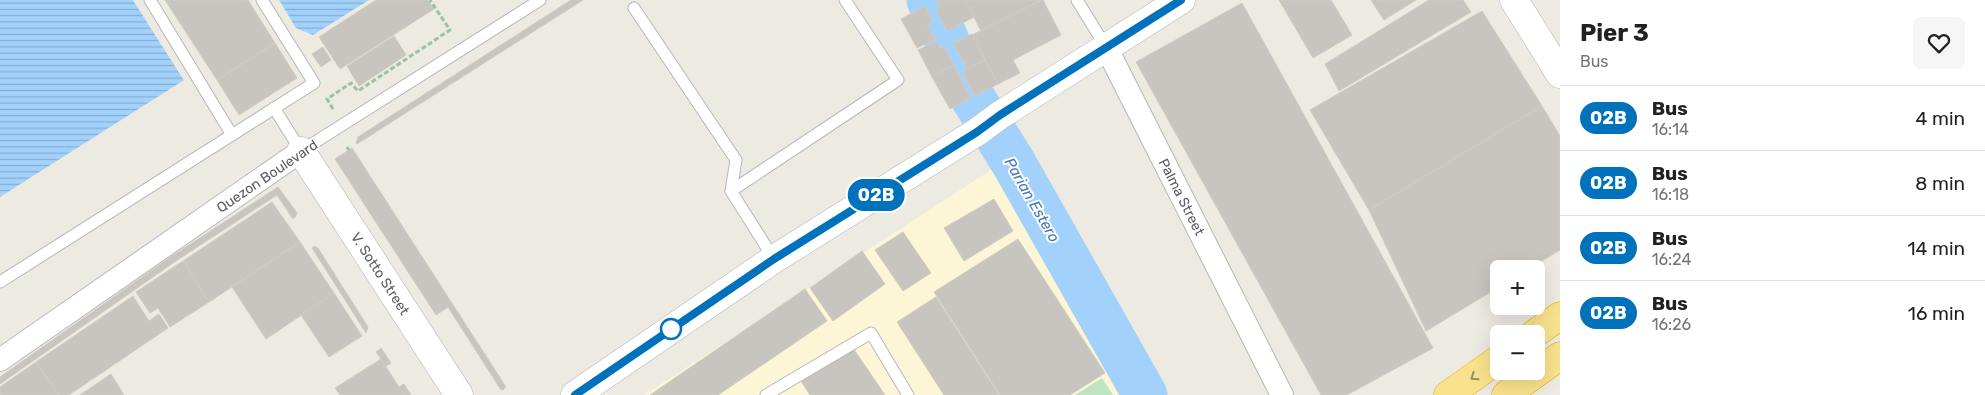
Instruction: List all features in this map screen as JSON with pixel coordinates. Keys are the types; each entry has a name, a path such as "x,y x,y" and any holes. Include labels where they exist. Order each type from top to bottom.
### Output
{"highway":[{"path":"1545,326 1560,316"},
{"path":"1506,395 1560,356"},
{"path":"1448,395 1490,365"}],"street":[{"path":"575,395 774,259 977,132 1000,115 1181,0"},
{"path":"1514,0 1560,74"},
{"name":"Palma Street","path":"1106,48 1282,395"},
{"name":"Quezon Boulevard","path":"0,360 301,151"},
{"name":"V. Sotto Street","path":"301,151 460,395"}],"lane":[{"path":"150,0 232,135"},
{"path":"0,282 314,83 262,0"},
{"path":"731,191 898,80 845,0"},
{"name":"Palma Street","path":"1077,0 1106,48"},
{"name":"Quezon Boulevard","path":"301,151 532,2"},
{"path":"634,8 736,160 731,191 774,259"},
{"path":"274,108 301,151"},
{"path":"766,395 871,333 908,395"}],"path":[{"path":"343,124 327,98 351,82 358,91 450,30 430,0"}],"shaded area":[{"path":"994,168 1122,395 644,395"}],"green space":[{"path":"1102,378 1113,395 1075,395"}],"water":[{"path":"0,0 133,0 184,80 0,197"},
{"path":"279,0 369,0 313,35 296,28"}],"pier":[{"path":"133,0 136,0 186,78 185,82"}],"building":[{"path":"165,0 248,0 275,43 217,80"},
{"path":"376,0 428,0 434,9 340,69 319,37"},
{"path":"571,0 583,0 356,143 358,137"},
{"path":"937,0 965,0 974,17 947,31 936,10 940,7"},
{"path":"965,0 1042,0 981,31"},
{"path":"1042,0 1061,35 1013,60 1020,73 998,84 972,35"},
{"path":"1279,0 1331,0 1352,35 1313,58"},
{"path":"1371,0 1416,0 1384,20"},
{"path":"1429,0 1463,0 1471,12 1339,91 1325,64"},
{"path":"1242,3 1433,348 1347,395 1321,395 1136,62"},
{"path":"925,6 933,21 927,24 935,39 917,48 901,19"},
{"path":"1482,11 1542,106 1369,210 1310,110"},
{"path":"972,34 985,60 967,69 953,43"},
{"path":"394,36 406,55 359,86 347,66"},
{"path":"936,41 940,48 944,46 954,65 932,77 918,50"},
{"path":"275,43 297,78 239,115 217,80"},
{"path":"323,47 331,60 321,67 312,54"},
{"path":"985,60 998,84 975,96 962,72"},
{"path":"954,65 971,98 950,109 932,77"},
{"path":"1542,106 1560,136 1560,250 1544,260 1490,260 1490,292 1426,331 1369,210"},
{"path":"352,148 506,387 504,389 501,390 448,307 436,315 335,159"},
{"path":"278,187 297,213 293,219 277,195 173,263 0,384 0,377 169,258"},
{"path":"994,199 1013,231 964,261 944,228"},
{"path":"272,202 300,242 209,302 183,261"},
{"path":"903,232 931,273 903,291 875,250"},
{"path":"1018,239 1105,373 1070,395 1000,395 934,292"},
{"path":"300,242 334,293 266,339 232,287"},
{"path":"314,246 318,248 368,327 366,333 312,248"},
{"path":"862,251 885,284 833,321 810,288"},
{"path":"183,261 209,302 170,327 158,308 150,313 136,292"},
{"path":"805,289 827,321 718,395 650,395"},
{"path":"334,293 362,336 329,357 301,315"},
{"path":"133,296 149,321 159,314 168,328 69,395 59,395 36,362"},
{"path":"936,297 999,395 944,395 897,322"},
{"path":"381,348 391,363 386,366 376,352"},
{"path":"853,348 885,395 810,395 801,381"},
{"path":"381,359 404,395 340,395 335,388"},
{"path":"36,362 59,395 0,395 0,387"},
{"path":"111,374 124,395 80,395"},
{"path":"404,384 411,395 404,395 399,387"}],"waterway":[{"name":"Parian Estero","path":"929,0 971,95 1013,162 1145,395"}],"bus line":[{"name":"02B","path":"575,395 774,259 977,132 1000,115 1181,0"}]}
